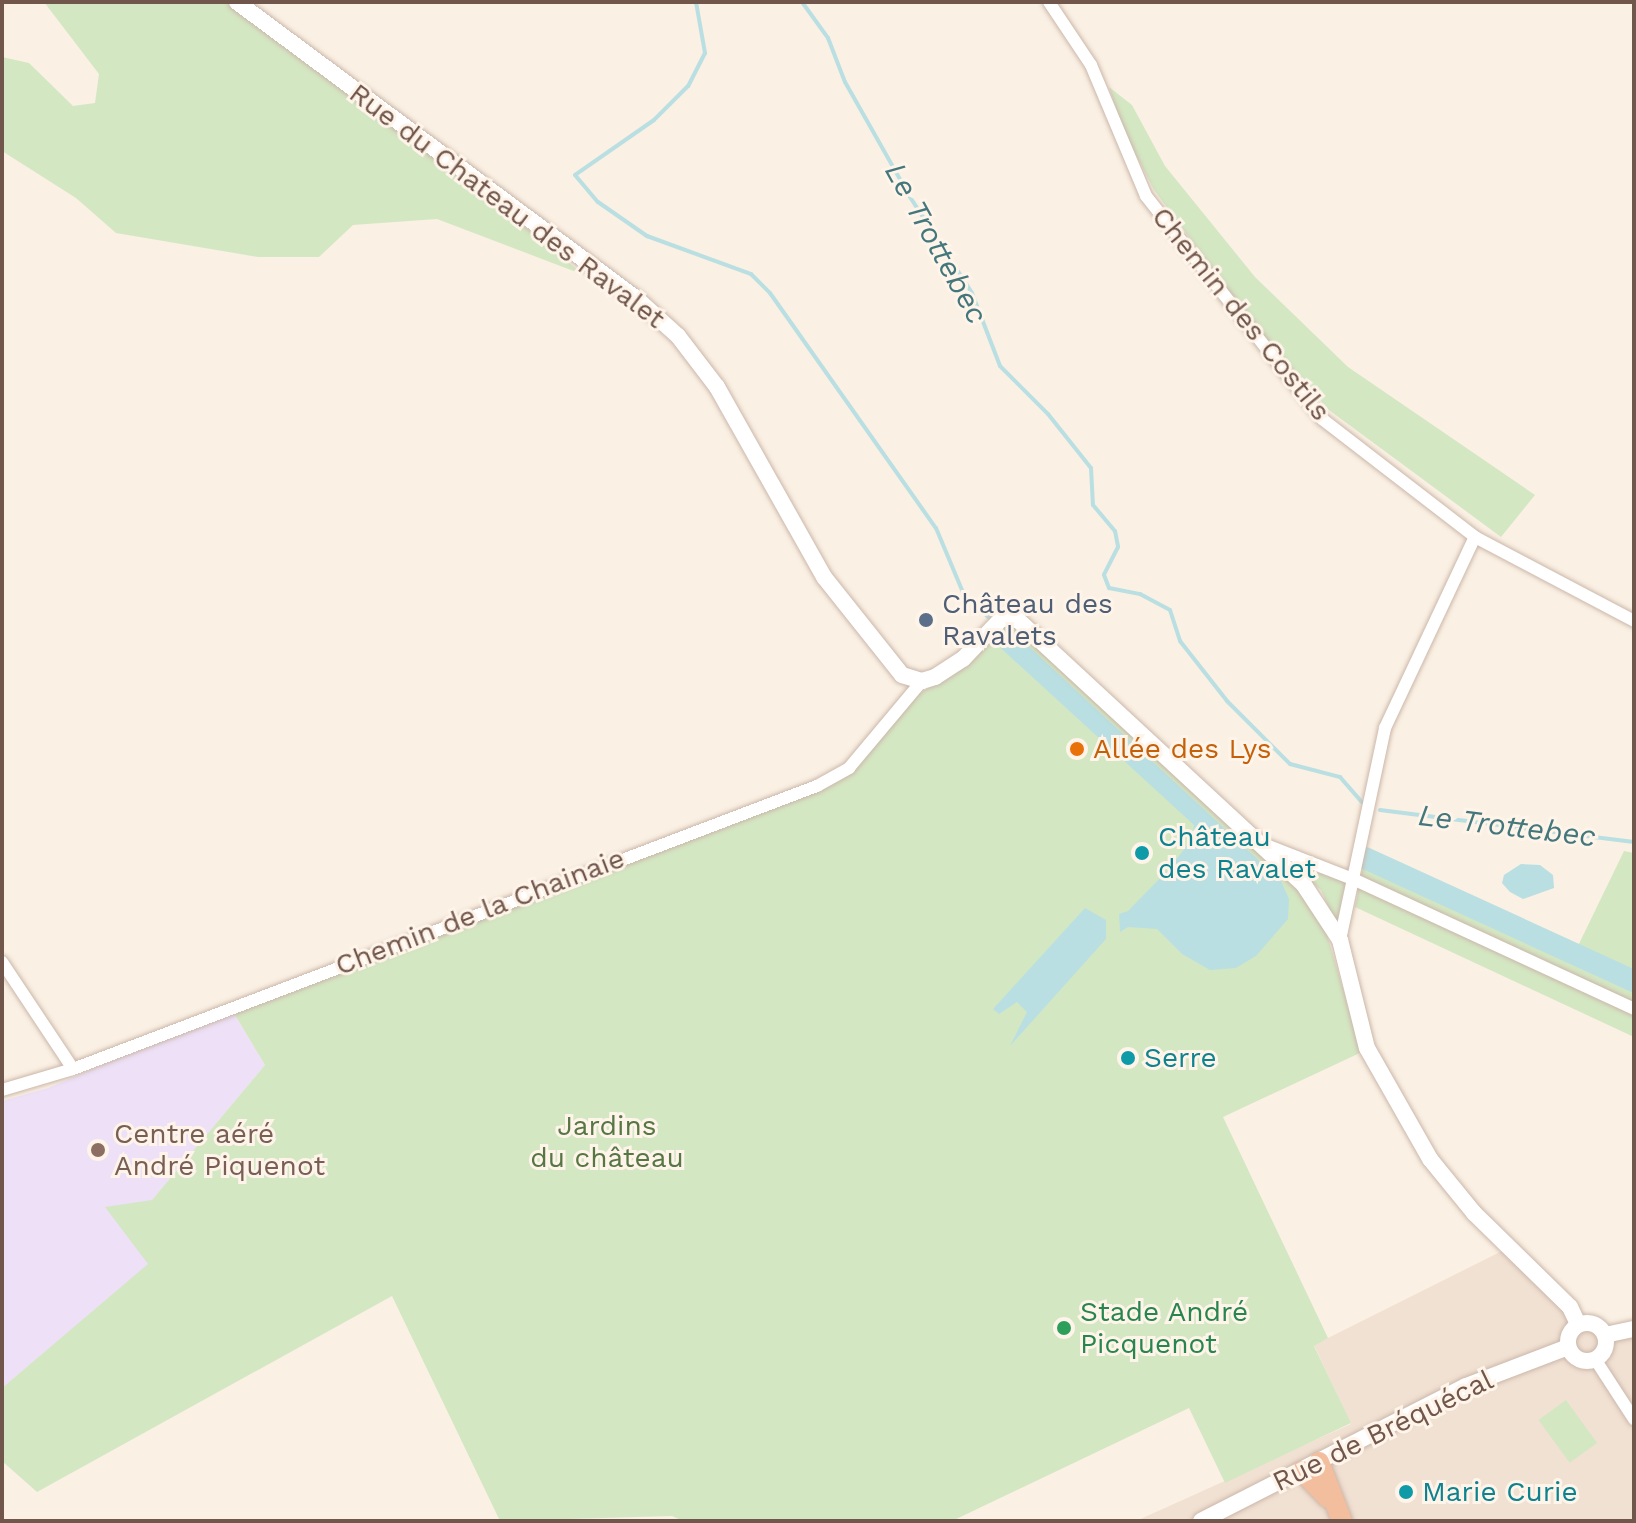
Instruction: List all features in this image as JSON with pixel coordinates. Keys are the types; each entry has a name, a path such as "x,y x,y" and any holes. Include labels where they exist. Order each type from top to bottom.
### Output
{"highway":[{"path":"1311,1466 1342,1521"}],"street":[{"name":"Rue du Chateau des Ravalet","path":"237,2 657,315 717,387 824,577 902,675 922,681"},
{"name":"Chemin des Costils","path":"1049,2 1091,65 1146,196 1244,326 1322,419 1475,537 1634,621"},
{"path":"1340,940 1385,728 1475,537"},
{"path":"922,681 963,659 1002,618 1018,620 1261,843 1322,906 1340,940 1367,1048 1415,1135 1474,1213 1570,1307 1578,1324"},
{"name":"Chemin de la Chainaie","path":"2,1090 73,1069 817,786 849,768 922,681"},
{"path":"1261,843 1353,879 1634,1009"},
{"path":"2,962 73,1069"},
{"path":"1591,1323 1605,1335 1606,1346 1595,1359 1579,1359 1568,1347 1570,1332 1578,1324 1591,1323"},
{"path":"1605,1335 1634,1329"},
{"name":"Rue de Bréquécal","path":"1201,1521 1466,1386 1568,1347"},
{"path":"1595,1359 1634,1419"}],"shaded area":[{"name":"Centre aéré André Piquenot","path":"232,1010 265,1065 152,1200 149,1264 2,1388 2,1101 48,1088"},
{"path":"1508,1248 1575,1316 1594,1321 1613,1335 1634,1330 1634,1521 1136,1521 1351,1424 1314,1345"}],"green space":[{"path":"44,2 227,2 424,145 584,275 437,219 353,225 319,257 258,257 116,233 76,198 2,151 2,57 29,63 73,106 95,103 99,74"},
{"path":"1109,87 1132,105 1165,166 1255,277 1348,367 1535,495 1501,537 1329,410 1259,331 1154,190 1124,132"},
{"name":"Jardins du château","path":"1010,622 1303,892 1325,928 1362,1052 1223,1117 1328,1338 1314,1346 1351,1423 1225,1483 1189,1408 952,1521 683,1521 672,1516 500,1521 392,1296 37,1492 2,1461 2,1388 148,1264 105,1207 152,1200 265,1065 232,1010 849,768 906,702 964,666"},
{"path":"1624,851 1634,853 1634,1037 1355,907 1365,858 1576,950"},
{"path":"1283,853 1349,884 1337,926 1321,890 1284,861"},
{"path":"1566,1400 1597,1443 1570,1463 1538,1420"}],"water":[{"path":"1009,628 1281,881 1289,899 1288,919 1256,956 1236,968 1210,970 1182,954 1157,929 1128,927 1120,932 1119,914 1128,911 1168,870 1192,839 1194,825 993,641"},
{"path":"1521,864 1540,865 1553,875 1554,888 1523,899 1510,892 1502,883 1504,875"},
{"path":"1085,908 1106,920 1106,939 1010,1046 1027,1012 1017,1002 999,1014 993,1009"}],"waterway":[{"path":"696,2 705,53 688,86 654,120 575,175 598,202 647,236 751,274 770,293 936,528 964,595 992,620"},
{"name":"Le Trottebec","path":"802,2 828,38 845,82 910,197 972,293 1000,366 1048,414 1091,468 1093,505 1115,531 1118,547 1104,575 1109,588 1140,594 1170,610 1180,641 1227,701 1290,764 1340,777 1362,802"},
{"name":"Le Trottebec","path":"1380,810 1634,842"},
{"path":"1365,858 1634,981"}],"place":[{"name":"Château des Ravalets","path":"926,620"},
{"name":"Allée des Lys","path":"1077,749"},
{"name":"Château des Ravalet","path":"1142,853"},
{"name":"Serre","path":"1128,1058"},
{"name":"Centre aéré André Piquenot","path":"98,1150"},
{"name":"Stade André Picquenot","path":"1064,1328"},
{"name":"Marie Curie","path":"1406,1492"}]}
